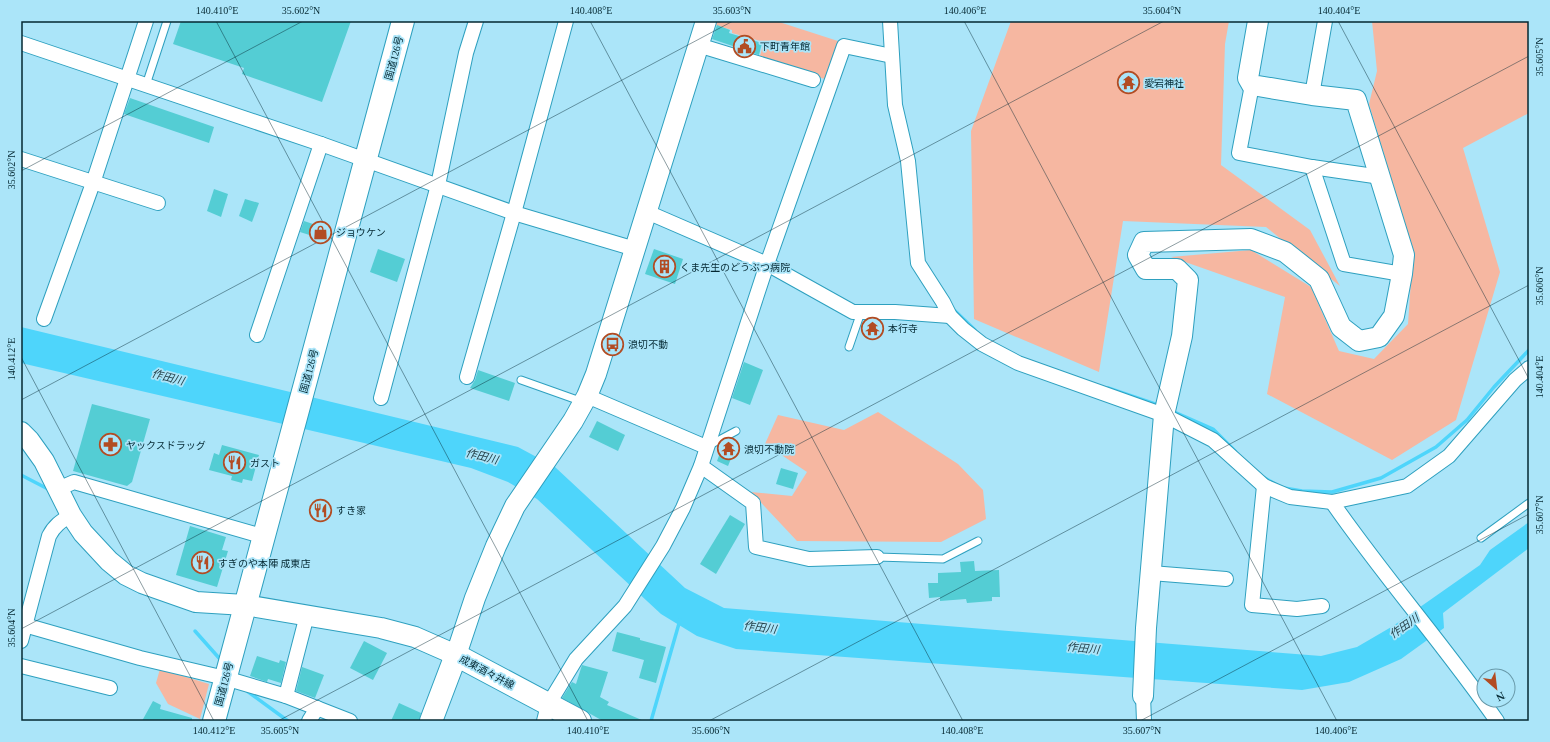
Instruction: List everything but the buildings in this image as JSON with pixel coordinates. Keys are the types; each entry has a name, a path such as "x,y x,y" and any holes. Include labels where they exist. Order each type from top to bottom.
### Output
{"main road":[{"name":"国道126号","path":"214,721 367,161 403,21"},
{"name":"成東酒々井線","path":"431,721 456,655 546,713 580,721"}],"street":[{"path":"44,319 93,183 146,21"},
{"path":"381,398 438,185 466,53 476,21"},
{"path":"467,377 514,213 566,21"},
{"path":"21,432 29,440 44,461 71,515 83,533 109,561 126,575 163,591 196,602 245,605 381,628 415,637 456,655 475,598 496,546 515,506 555,448 585,399 596,374 706,21"},
{"path":"890,21 895,105 908,161 918,263 943,302 950,316 963,329 982,344 1018,362 1165,410 1213,440 1264,486 1290,497 1332,502 1407,486 1449,456 1515,380 1529,368"},
{"path":"1258,21 1248,78 1252,85 1239,152 1312,167 1381,177"},
{"path":"1312,95 1325,21"},
{"path":"21,43 321,144 514,213 635,250"},
{"path":"698,46 813,80"},
{"path":"546,713 576,659 625,606 663,546 683,508 700,466 767,264 844,46 892,56"},
{"path":"1144,721 1143,696 1146,628 1165,410 1182,336 1188,280 1177,270 1146,269 1138,256 1144,242 1251,239 1285,252 1319,279 1341,327 1359,341 1379,337 1394,316 1402,274 1404,255 1356,100 1312,95 1252,85"},
{"path":"257,335 321,144"},
{"path":"21,159 158,203"},
{"path":"1312,167 1344,264 1402,274"},
{"path":"647,212 767,264 853,312 895,312 950,316"},
{"path":"585,399 706,447"},
{"path":"700,466 752,503 756,547 809,559 877,557"},
{"path":"58,489 74,482 265,537"},
{"path":"1264,486 1252,606 1297,609 1322,606"},
{"path":"1332,502 1359,541 1434,636 1497,721"},
{"path":"21,641 23,625 49,536 53,528 59,522 71,515"},
{"path":"1151,573 1226,579"},
{"path":"286,696 307,615"},
{"path":"23,625 140,658 226,678 286,696 350,721"},
{"path":"21,666 110,688"},
{"path":"308,721 317,708"}],"lane":[{"path":"146,85 167,21"},
{"path":"849,347 861,312"},
{"path":"521,380 585,399"},
{"path":"706,447 736,431"},
{"path":"1481,538 1529,503"},
{"path":"877,557 943,559 978,541"}],"shaded area":[{"path":"712,21 776,21 841,42 828,80 759,59 764,42 732,33 732,30 711,24"},
{"path":"1011,21 1229,21 1225,44 1221,165 1310,230 1340,286 1266,227 1123,221 1099,372 974,319 971,131"},
{"path":"1372,21 1529,21 1529,113 1463,148 1500,272 1456,420 1392,460 1267,394 1285,297 1171,257 1251,250 1311,287 1339,351 1374,359 1408,324 1413,252 1369,104 1377,71"},
{"path":"878,412 958,464 983,490 986,519 941,542 797,541 751,492 792,496 807,472 765,444 778,415 844,430"},
{"path":"160,669 209,684 200,719 168,704 156,683"}],"water":[{"name":"作田川","path":"21,327 518,447 555,467 685,588 724,608 1321,656 1357,647 1393,626 1480,565 1490,550 1529,522 1529,548 1443,613 1444,628 1401,659 1349,682 1302,690 736,649 697,636 661,614 537,499 508,482 471,468 21,363"}],"waterway":[{"path":"952,308 975,330"},
{"path":"1284,488 1302,491 1332,492 1381,478 1436,447 1467,420 1494,387 1529,350"},
{"path":"1108,388 1161,406"},
{"path":"1172,411 1213,429 1235,451"},
{"path":"21,475 48,489"},
{"path":"1263,477 1275,484"},
{"path":"651,721 680,620"},
{"path":"195,631 219,658"},
{"path":"247,691 288,721"}],"place":[{"name":"下町青年館","path":"744,46"},
{"name":"愛宕神社","path":"1128,83"},
{"name":"ジョウケン","path":"320,232"},
{"name":"くま先生のどうぶつ病院","path":"664,267"},
{"name":"本行寺","path":"872,328"},
{"name":"浪切不動","path":"612,344"},
{"name":"ヤックスドラッグ","path":"111,445"},
{"name":"浪切不動院","path":"728,449"},
{"name":"ガスト","path":"234,463"},
{"name":"すき家","path":"321,510"},
{"name":"すぎのや本陣 成東店","path":"202,563"}]}
